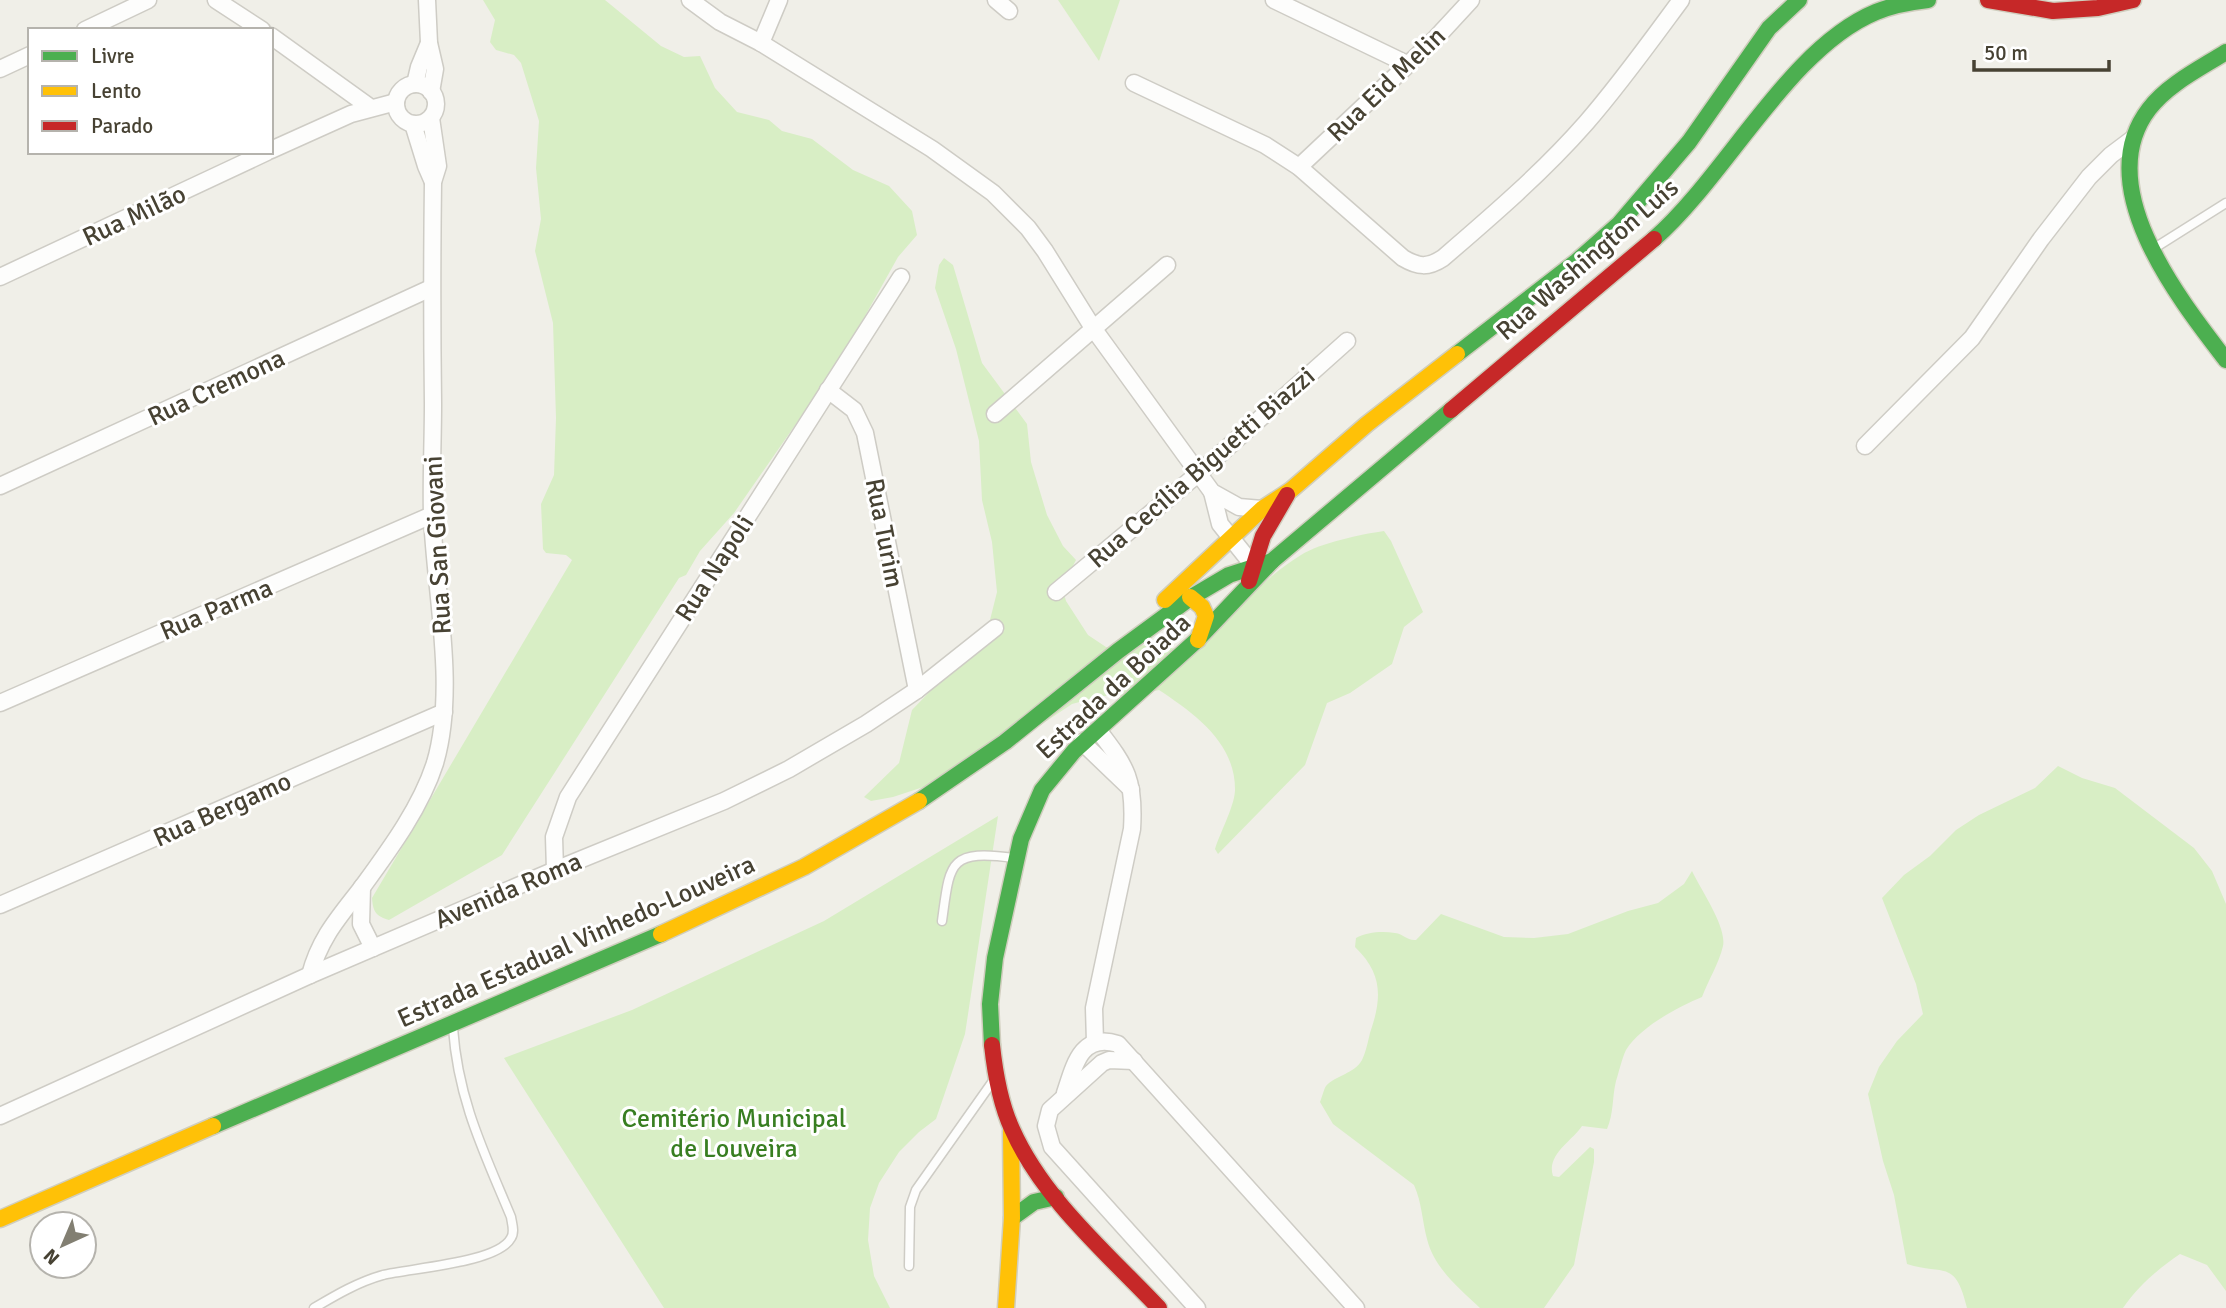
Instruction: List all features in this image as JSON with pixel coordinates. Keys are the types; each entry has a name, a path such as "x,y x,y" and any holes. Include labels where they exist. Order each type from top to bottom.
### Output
{"main road":[{"path":"1132,638 1174,591 1262,509 1291,490 1348,468 1367,424 1577,261 1619,224 1689,142 1769,28 1799,0"},
{"name":"Rua Washington Luís","path":"1272,561 1348,468 1657,236 1712,179 1793,79 1860,11 1888,4 1928,0"},
{"path":"1988,0 2053,11 2098,8 2133,0"},
{"path":"2226,52 2183,81 2149,110 2131,140 2129,159 2137,214 2151,251 2226,360"},
{"path":"1247,591 1252,564 1264,530 1291,490"},
{"path":"1132,638 1221,577 1252,564 1272,561"},
{"name":"Estrada da Boiada","path":"1159,1308 1056,1197 1033,1166 1012,1128 997,1076 990,1021 991,986 1017,858 1025,826 1038,794 1064,760 1082,742 1198,640 1247,591 1272,561"},
{"path":"1190,597 1203,606 1207,615 1198,640"},
{"name":"Estrada Estadual Vinhedo-Louveira","path":"1,1218 765,887 880,825 983,758 1132,638"},
{"path":"1006,1308 1012,1219 1012,1128"},
{"path":"1012,1219 1034,1202 1056,1197"}],"street":[{"path":"89,28 148,0"},
{"path":"216,0 259,28"},
{"path":"427,0 429,43 435,69 431,92"},
{"path":"690,0 720,22 761,43 932,149 993,193 1028,228 1093,328 1212,492 1220,524 1252,564"},
{"path":"761,43 779,0"},
{"path":"1274,0 1407,64"},
{"name":"Rua Eid Melin","path":"1299,167 1435,39 1471,0"},
{"path":"1133,83 1265,145 1299,167 1403,258 1414,265 1424,266 1434,264 1496,213 1562,149 1622,79 1681,0"},
{"path":"273,37 371,108"},
{"path":"415,85 419,66 429,43"},
{"path":"0,69 28,56"},
{"path":"415,85 424,86 431,92 436,105 431,118 426,122 413,124 399,114 396,102 402,90 415,85"},
{"name":"Rua Milão","path":"273,149 351,114 396,102"},
{"name":"Rua San Giovani","path":"310,975 322,940 410,815 426,785 435,762 444,712 432,516 431,288 433,182 438,166 431,118"},
{"name":"Rua San Giovani","path":"413,124 433,182"},
{"path":"1865,446 1972,338 2041,239 2089,177 2131,140"},
{"name":"Rua Milão","path":"0,277 263,154"},
{"path":"995,414 1167,265"},
{"name":"Rua Napoli","path":"555,870 554,837 568,797 901,276"},
{"name":"Rua Cremona","path":"0,486 431,288"},
{"name":"Rua Cecília Biguetti Biazzi","path":"1056,592 1199,473 1347,341"},
{"name":"Rua Turim","path":"828,390 854,410 865,433 917,690"},
{"path":"1212,492 1239,507 1262,509"},
{"name":"Rua Parma","path":"0,703 432,516"},
{"name":"Avenida Roma","path":"0,1116 310,975 724,801 789,769 866,724 917,690 995,628"},
{"name":"Rua Bergamo","path":"0,905 444,712"},
{"path":"1095,1042 1094,1008 1132,829 1133,791 1124,765 1098,730"},
{"path":"1082,742 1133,791"},
{"path":"362,886 361,924 373,948"},
{"path":"1065,1093 1078,1058 1095,1042 1118,1044 1356,1308"},
{"path":"1134,1061 1110,1059 1102,1063 1065,1093 1050,1110 1046,1126 1052,1147 1197,1308"}],"lane":[{"path":"2151,251 2226,203"},
{"path":"942,921 949,872 957,863 969,856 1017,858"},
{"path":"314,1308 324,1305 360,1283 384,1275 482,1257 496,1251 511,1238 511,1217 466,1107 455,1058 452,1022"},
{"path":"909,1266 910,1207 916,1190 997,1076"}],"green space":[{"path":"483,0 605,0 661,46 684,57 700,56 715,88 737,112 769,120 782,131 812,139 853,170 889,186 912,211 917,235 898,257 841,359 734,513 700,551 686,575 679,578 502,855 389,920 376,913 372,898 572,560 566,555 546,553 543,549 541,504 554,475 556,418 553,323 535,251 541,219 536,168 539,121 521,63 514,55 496,50 490,42 495,20"},
{"path":"1058,0 1120,0 1099,61"},
{"path":"944,258 953,265 982,363 1027,424 1031,462 1047,515 1063,546 1076,560 1062,587 1066,601 1088,635 1106,647 1141,645 1198,651 1259,587 1301,555 1330,543 1375,532 1384,531 1391,541 1423,612 1404,627 1392,664 1350,693 1327,703 1305,765 1218,854 1215,849 1230,812 1235,791 1229,758 1221,744 1199,720 1159,690 1132,696 1102,696 1072,704 972,771 893,797 871,801 864,797 899,763 912,710 973,647 990,620 997,592 992,542 982,500 979,441 956,349 935,288 939,265"},
{"path":"2058,766 2082,778 2115,788 2194,848 2212,871 2226,904 2226,1291 2207,1265 2180,1254 2149,1278 2123,1308 1967,1308 1958,1282 1952,1275 1907,1264 1894,1195 1883,1161 1868,1094 1879,1067 1897,1041 1923,1014 1916,984 1882,898 1956,830 1979,815 2035,788"},
{"name":"Cemitério Municipal de Louveira","path":"998,816 965,1034 936,1119 899,1152 879,1183 870,1208 868,1240 874,1276 890,1308 664,1308 504,1058 632,1010 824,921"},
{"path":"1692,871 1721,929 1723,946 1702,997 1650,1026 1640,1033 1626,1050 1616,1081 1607,1129 1582,1126 1553,1161 1553,1176 1559,1177 1590,1147 1594,1149 1594,1162 1574,1265 1544,1308 1480,1308 1448,1277 1435,1259 1427,1239 1414,1185 1333,1124 1320,1102 1326,1086 1359,1065 1377,1009 1378,987 1371,967 1355,947 1356,938 1385,932 1416,940 1441,914 1504,937 1534,938 1568,934 1628,911 1658,903 1684,884"}],"traffic: fast":[{"path":"1457,354 1577,261 1619,224 1689,142 1769,28 1799,0"},
{"path":"1654,239 1681,212 1787,83 1815,54 1844,29 1876,12 1928,0"},
{"path":"2226,52 2175,84 2149,109 2133,139 2130,172 2135,206 2148,241 2165,274 2226,360"},
{"path":"919,801 1005,742 1118,651 1190,598 1229,575 1272,561 1451,410"},
{"path":"992,1045 990,1004 995,958 1021,839 1042,790 1074,751 1197,640 1272,561"},
{"path":"213,1126 661,934"},
{"path":"1012,1218 1034,1202 1056,1197"}],"traffic: slow":[{"path":"1165,600 1262,509 1291,490 1367,424 1457,354"},
{"path":"1190,597 1202,607 1206,616 1198,640"},
{"path":"661,934 804,867 919,801"},
{"path":"0,1219 213,1126"},
{"path":"1006,1308 1012,1218 1011,1131"}],"traffic: jam":[{"path":"1988,0 2053,11 2098,8 2133,0"},
{"path":"1451,410 1654,239"},
{"path":"1249,581 1263,536 1287,495"},
{"path":"992,1045 1004,1109 1025,1155 1058,1202 1159,1308"}]}
